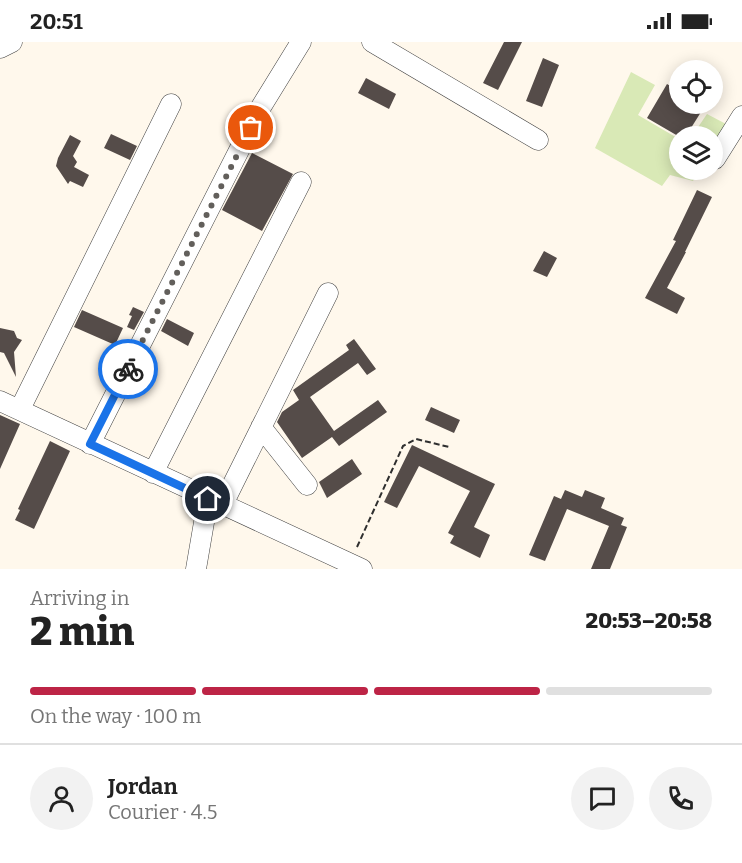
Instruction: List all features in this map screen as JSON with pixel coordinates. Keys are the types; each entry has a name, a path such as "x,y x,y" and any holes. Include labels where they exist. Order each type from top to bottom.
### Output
{"street":[{"path":"0,48 12,42"},
{"path":"90,444 261,107 302,42"},
{"path":"372,42 538,140"},
{"path":"20,410 171,104"},
{"path":"723,146 742,116"},
{"path":"153,473 301,182"},
{"path":"196,569 219,500 261,427 328,293"},
{"path":"0,401 153,473 219,500 356,566"},
{"path":"261,427 307,485"}],"path":[{"path":"356,566 403,446 416,439 448,447"}],"green space":[{"path":"631,72 655,85 638,115 669,133 669,176 662,186 595,148"},
{"path":"707,114 726,124 723,129 723,126 699,126"}],"building":[{"path":"504,42 522,42 498,90 483,83"},
{"path":"543,58 559,65 542,107 526,101"},
{"path":"366,78 396,94 389,109 358,93"},
{"path":"667,84 669,85 669,114 700,114 692,126 669,126 669,131 647,118"},
{"path":"111,134 137,146 130,160 104,148"},
{"path":"70,135 81,141 73,156 77,162 74,167 89,175 83,187 70,181 68,184 56,166"},
{"path":"252,153 293,174 262,231 222,210"},
{"path":"697,190 712,197 667,288 685,298 677,314 645,298 676,241 673,240"},
{"path":"544,251 557,258 547,277 533,271"},
{"path":"133,307 144,312 134,330 127,327"},
{"path":"82,310 123,328 115,345 74,327"},
{"path":"167,319 194,333 188,346 161,331"},
{"path":"0,328 14,331 17,338 22,340 14,352 16,377 4,353 0,352"},
{"path":"354,339 376,369 367,375 358,363 310,397 334,431 378,400 387,412 339,446 332,437 302,458 277,422 282,412 299,400 293,390 349,350 346,345"},
{"path":"431,407 460,420 454,433 425,420"},
{"path":"0,415 20,424 0,469"},
{"path":"50,441 70,451 34,529 15,520"},
{"path":"412,445 495,484 474,527 490,535 480,558 450,543 454,536 448,533 470,491 419,466 397,508 384,502"},
{"path":"352,459 362,474 327,498 319,482"},
{"path":"565,490 582,497 585,490 605,498 601,508 624,518 621,525 627,527 610,569 591,569 609,526 567,509 545,561 529,555 554,496 561,499"}],"way so far":[{"path":"128,369 251,128"}],"route":[{"path":"128,369 90,444 208,499"}]}
